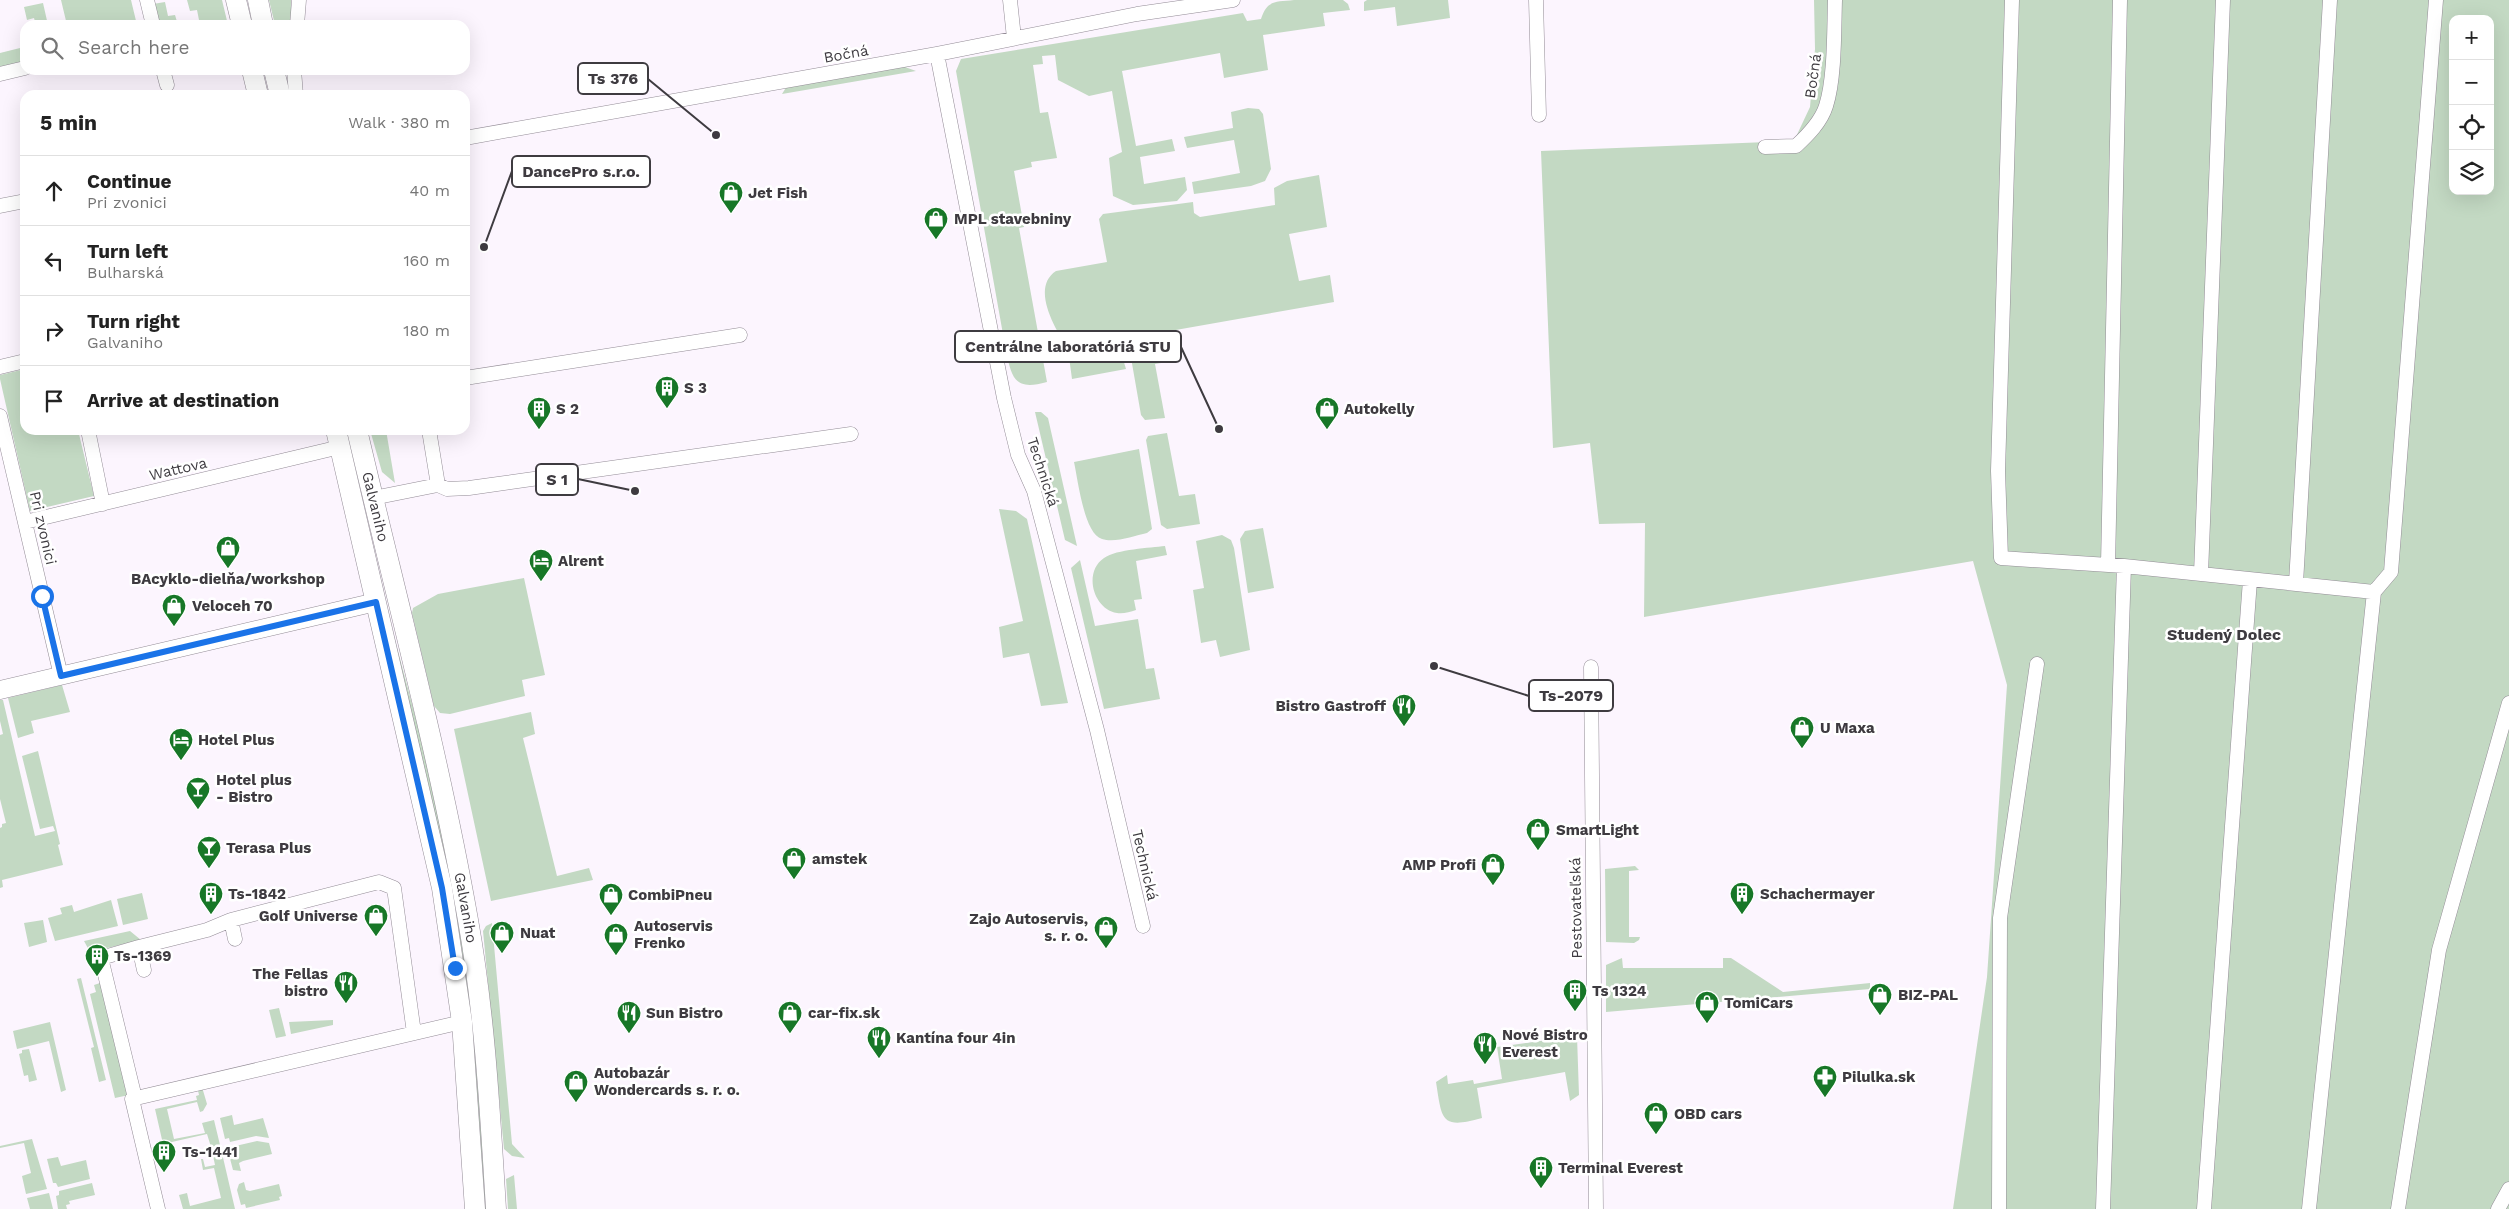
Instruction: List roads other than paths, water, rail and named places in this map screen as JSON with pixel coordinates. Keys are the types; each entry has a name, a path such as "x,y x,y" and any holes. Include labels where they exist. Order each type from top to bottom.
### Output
{"main road":[{"path":"236,0 241,20"},
{"path":"258,0 263,20"},
{"path":"253,75 257,90"},
{"path":"275,75 279,90"},
{"name":"Galvaniho","path":"358,435 452,835 471,938 487,1068 496,1209"},
{"name":"Galvaniho","path":"338,438 442,888 462,1022 475,1209"},
{"path":"376,602 401,612"}],"street":[{"path":"147,0 152,20"},
{"path":"297,20 298,0"},
{"path":"1010,0 1014,38"},
{"name":"Bočná","path":"470,137 937,54 1137,14 1233,0"},
{"path":"1536,0 1539,115"},
{"name":"Bočná","path":"1765,147 1796,146 1813,130 1826,106 1833,57 1835,0"},
{"path":"2012,0 1998,471 2001,558 2124,566 2374,592"},
{"path":"2108,565 2120,0"},
{"path":"2201,574 2223,0"},
{"path":"2296,584 2330,0"},
{"path":"2310,1209 2374,592 2391,572 2436,0"},
{"name":"Technická","path":"937,54 1004,398 1018,455 1034,491 1097,730 1143,926"},
{"path":"0,74 20,69"},
{"path":"164,75 167,85"},
{"path":"294,75 296,90"},
{"path":"0,206 20,202"},
{"path":"470,377 740,335"},
{"path":"0,367 20,362"},
{"name":"Pri zvonici","path":"0,416 3,446 25,522 61,676"},
{"path":"373,498 438,485 447,489 514,482 850,434"},
{"path":"89,435 104,504"},
{"path":"431,435 438,485"},
{"name":"Wattova","path":"25,522 104,504 338,438"},
{"path":"2103,1209 2124,566"},
{"path":"2204,1209 2250,580"},
{"path":"0,690 376,602"},
{"path":"1999,1209 2000,918 2037,664"},
{"name":"Pestovateľská","path":"1591,667 1596,1209"},
{"path":"2398,1209 2439,950 2509,703"},
{"path":"158,1209 101,958 207,930 231,920 379,882 394,888 414,1033"},
{"path":"231,920 235,939"},
{"path":"139,947 144,970"},
{"path":"134,1098 462,1022"},
{"path":"2498,1209 2509,1189"}],"place":[{"name":"Ts 376","path":"716,135"},
{"name":"Jet Fish","path":"731,214"},
{"name":"MPL stavebniny","path":"936,240"},
{"name":"DancePro s.r.o.","path":"484,247"},
{"name":"S 3","path":"667,409"},
{"name":"Centrálne laboratóriá STU","path":"1219,429"},
{"name":"S 2","path":"539,430"},
{"name":"Autokelly","path":"1327,430"},
{"name":"S 1","path":"635,491"},
{"name":"BAcyklo-dielňa/workshop","path":"228,569"},
{"name":"Alrent","path":"541,582"},
{"name":"Veloceh 70","path":"174,627"},
{"name":"Ts-2079","path":"1434,666"},
{"name":"Bistro Gastroff","path":"1404,727"},
{"name":"U Maxa","path":"1802,749"},
{"name":"Hotel Plus","path":"181,761"},
{"name":"Hotel plus - Bistro","path":"198,810"},
{"name":"SmartLight","path":"1538,851"},
{"name":"Terasa Plus","path":"209,869"},
{"name":"amstek","path":"794,880"},
{"name":"AMP Profi","path":"1493,886"},
{"name":"Ts-1842","path":"211,915"},
{"name":"Schachermayer","path":"1742,915"},
{"name":"CombiPneu","path":"611,916"},
{"name":"Golf Universe","path":"376,937"},
{"name":"Zajo Autoservis, s. r. o.","path":"1106,949"},
{"name":"Nuat","path":"502,954"},
{"name":"Autoservis Frenko","path":"616,956"},
{"name":"Ts-1369","path":"97,977"},
{"name":"The Fellas bistro","path":"346,1004"},
{"name":"Ts 1324","path":"1575,1012"},
{"name":"BIZ-PAL","path":"1880,1016"},
{"name":"TomiCars","path":"1707,1024"},
{"name":"Sun Bistro","path":"629,1034"},
{"name":"car-fix.sk","path":"790,1034"},
{"name":"Kantína four 4in","path":"879,1059"},
{"name":"Nové Bistro Everest","path":"1485,1065"},
{"name":"Pilulka.sk","path":"1825,1098"},
{"name":"Autobazár Wondercards s. r. o.","path":"576,1103"},
{"name":"OBD cars","path":"1656,1135"},
{"name":"Ts-1441","path":"164,1173"},
{"name":"Terminal Everest","path":"1541,1189"}],"district":[{"name":"Studený Dolec","path":"2224,634"}]}
